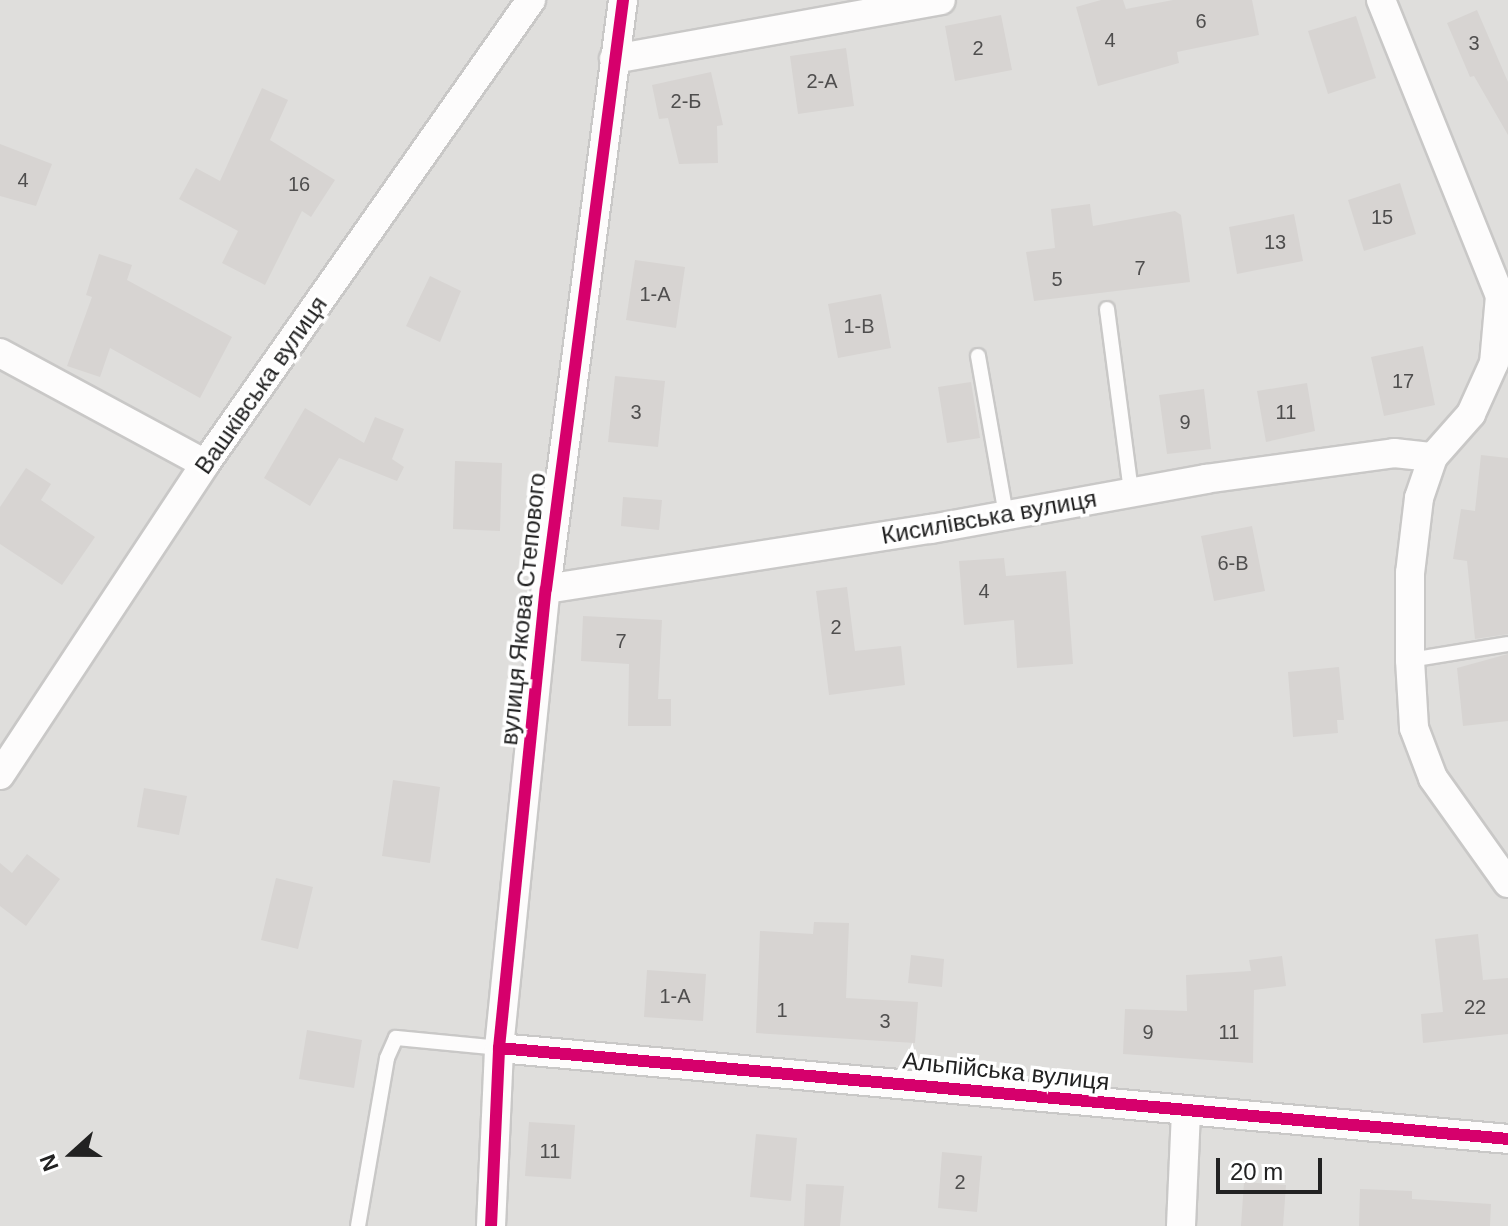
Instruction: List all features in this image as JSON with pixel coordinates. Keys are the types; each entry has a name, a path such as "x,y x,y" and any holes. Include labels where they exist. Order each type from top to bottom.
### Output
{"street":[{"name":"Вашківська вулиця","path":"0,775 205,464 531,0"},
{"name":"вулиця Якова Степового","path":"491,1226 499,1048 546,589 623,0"},
{"path":"614,59 941,0"},
{"path":"1381,0 1504,296 1494,363 1471,414 1433,457 1419,498 1410,573 1410,660 1414,728 1433,778 1508,883"},
{"path":"0,353 205,464"},
{"name":"Кисилівська вулиця","path":"546,589 1006,515 1131,491 1394,453 1433,457"},
{"name":"Альпійська вулиця","path":"499,1048 1508,1139"},
{"path":"1181,1226 1186,1112"}],"lane":[{"path":"1107,309 1131,491"},
{"path":"978,356 1006,515"},
{"path":"1410,660 1508,644"},
{"path":"358,1226 387,1058 396,1038 499,1048"}],"shaded area":[{"path":"0,0 1508,0 1508,1226 0,1226"}],"building":[{"path":"1101,0 1123,0 1126,9 1173,0 1252,0 1259,35 1177,52 1179,63 1098,86 1076,7"},
{"path":"1477,10 1508,82 1508,135 1474,76 1470,77 1447,23"},
{"path":"1001,15 1012,70 955,81 945,26"},
{"path":"1356,16 1376,78 1328,94 1308,31"},
{"path":"846,48 854,106 798,114 790,56"},
{"path":"711,72 723,125 717,126 718,163 679,164 668,118 659,119 652,85"},
{"path":"262,88 288,100 270,140 335,180 311,217 302,211 265,285 222,263 238,231 179,199 196,168 220,181"},
{"path":"0,144 52,164 36,206 0,196"},
{"path":"1400,183 1416,234 1364,251 1348,200"},
{"path":"1090,204 1093,226 1175,211 1181,215 1190,282 1034,301 1026,252 1055,248 1051,209"},
{"path":"1294,214 1303,261 1237,274 1229,227"},
{"path":"99,254 132,265 127,280 232,337 200,398 110,348 100,377 67,366 92,297 86,295"},
{"path":"635,260 685,267 676,328 626,320"},
{"path":"430,276 461,291 440,342 406,326"},
{"path":"881,294 891,348 838,358 828,304"},
{"path":"1423,346 1435,405 1384,416 1371,357"},
{"path":"615,376 665,381 658,447 608,442"},
{"path":"971,382 980,438 947,443 938,387"},
{"path":"1307,383 1315,431 1266,442 1257,391"},
{"path":"1204,389 1211,449 1167,454 1159,395"},
{"path":"305,408 364,443 375,417 404,429 392,459 404,467 397,481 339,458 310,506 264,478"},
{"path":"1481,455 1508,458 1508,634 1475,639 1467,561 1453,559 1461,509 1475,511"},
{"path":"455,461 502,463 500,531 453,529"},
{"path":"26,468 51,484 41,500 95,537 62,585 0,544 0,507"},
{"path":"623,497 662,500 659,530 621,526"},
{"path":"1252,526 1265,591 1214,601 1201,536"},
{"path":"1004,558 1006,576 1066,571 1073,664 1017,668 1014,620 964,625 959,561"},
{"path":"847,587 855,651 901,646 905,685 829,695 816,591"},
{"path":"583,616 662,620 658,699 671,699 671,726 628,726 629,664 581,661"},
{"path":"1508,654 1508,721 1463,726 1457,668"},
{"path":"1339,667 1344,720 1337,720 1338,733 1293,737 1288,672"},
{"path":"393,780 440,787 430,863 382,856"},
{"path":"144,788 187,796 179,835 137,827"},
{"path":"27,854 60,879 26,926 0,906 0,863 12,873"},
{"path":"276,878 313,887 298,949 261,940"},
{"path":"814,922 849,923 846,998 918,1002 915,1043 756,1033 760,931 813,934"},
{"path":"1478,934 1483,980 1508,978 1508,1034 1423,1043 1421,1014 1443,1012 1435,939"},
{"path":"911,955 944,959 942,987 908,983"},
{"path":"1282,956 1286,986 1254,990 1253,1063 1123,1054 1125,1009 1187,1011 1186,975 1251,971 1249,960"},
{"path":"647,970 706,974 703,1021 644,1017"},
{"path":"307,1030 362,1040 354,1088 299,1079"},
{"path":"529,1122 575,1125 571,1179 525,1176"},
{"path":"756,1134 797,1138 791,1201 750,1197"},
{"path":"942,1152 982,1156 977,1212 938,1208"},
{"path":"1244,1182 1286,1185 1283,1226 1241,1226"},
{"path":"806,1184 844,1186 840,1226 804,1226"},
{"path":"1360,1189 1412,1191 1412,1199 1491,1204 1490,1226 1359,1226"}],"cycle path":[{"path":"491,1226 499,1048 546,589 623,0"},
{"path":"499,1048 1508,1139"}]}
